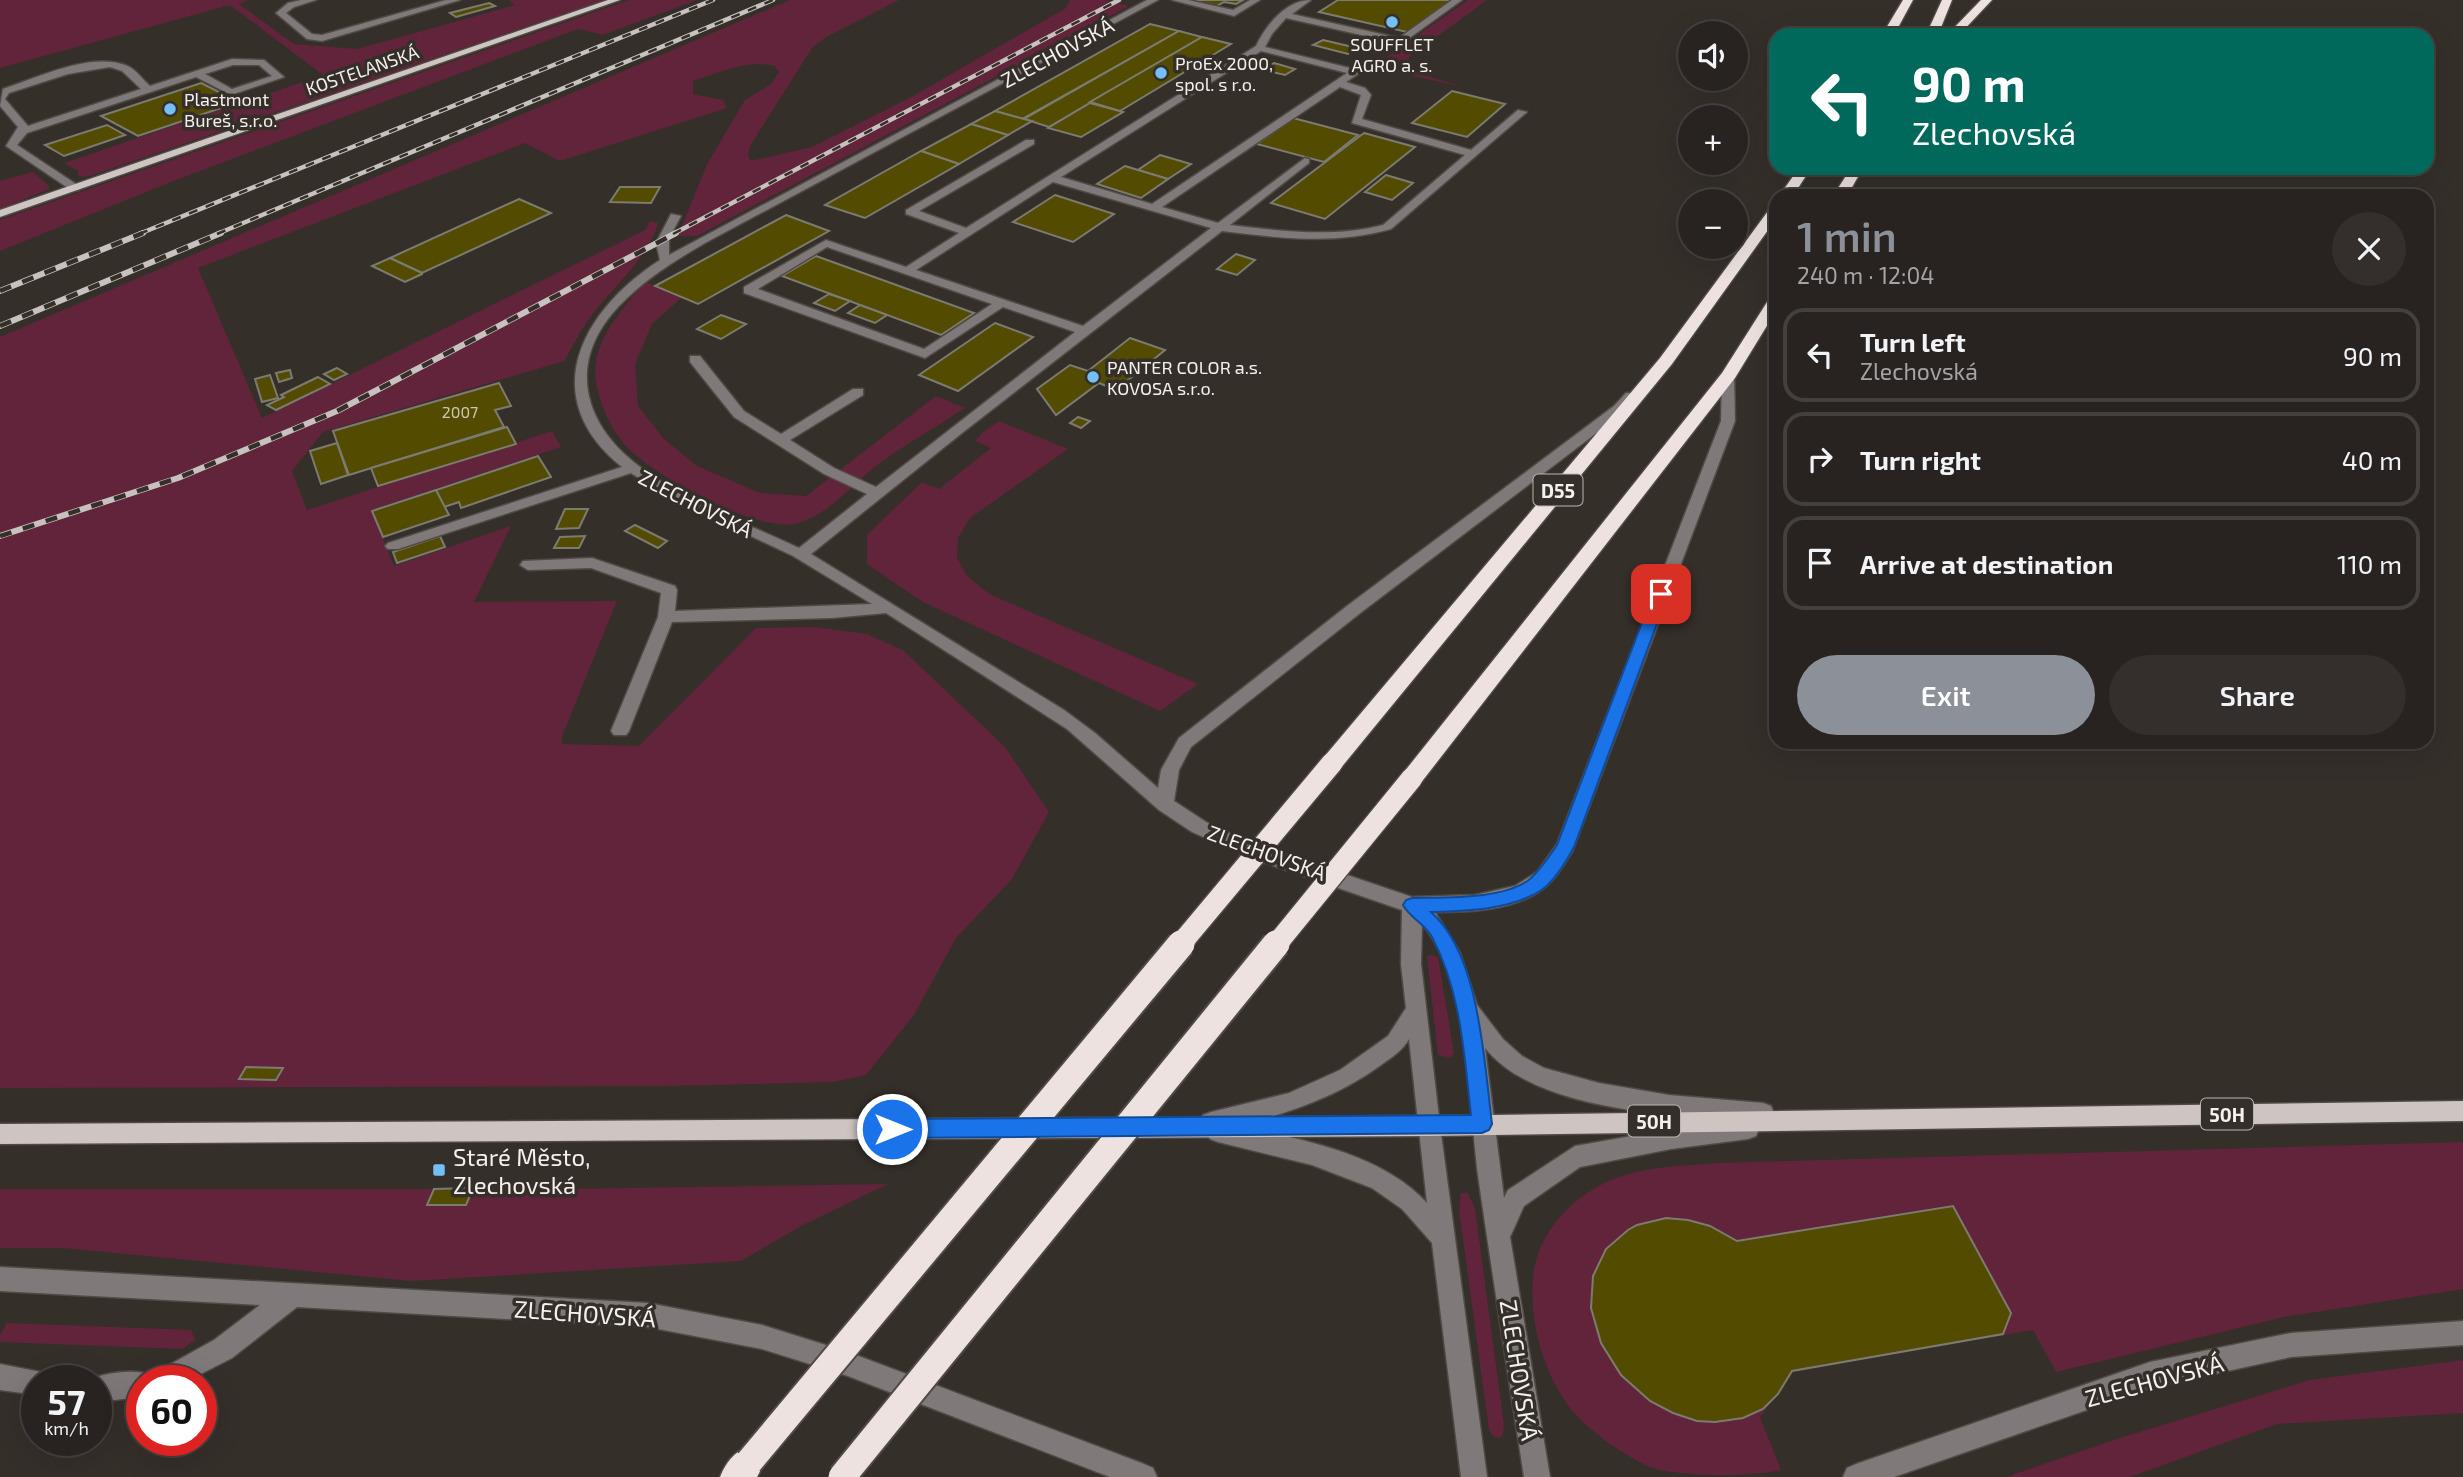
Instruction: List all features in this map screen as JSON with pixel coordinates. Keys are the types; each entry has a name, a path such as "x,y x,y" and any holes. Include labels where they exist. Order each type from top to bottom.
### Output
{"highway":[{"path":"1892,28 1908,0"},
{"path":"1935,28 1947,0"},
{"path":"1961,28 1987,0"},
{"name":"D55","path":"743,1470 1666,361 1769,220"},
{"path":"842,1477 1412,778 1729,375 1769,310"}],"main road":[{"name":"KOSTELANSKÁ","path":"0,214 616,0"},
{"name":"50H","path":"0,1134 1429,1126 2463,1111"}],"street":[{"path":"312,0 291,5 280,13 310,37 322,38 456,0"},
{"name":"ZLECHOVSKÁ","path":"1154,0 666,260 641,277 603,317 586,347 580,372 583,405 596,433 630,469 709,512 800,555 888,608 1074,726 1164,802 1199,827 1248,849 1319,871 1412,905 1436,927 1457,969 1467,1009 1498,1238 1537,1477"},
{"path":"1176,0 1234,13 1256,0"},
{"path":"907,271 1260,48 1266,33 1283,15 1307,0"},
{"path":"1283,15 1401,41 1458,0"},
{"path":"1154,207 1355,72 1260,48"},
{"path":"75,188 11,146 23,131 146,88 232,62 261,62 279,77 231,92 196,73"},
{"path":"23,131 23,127 0,99 6,91 98,65 119,66 146,88"},
{"path":"1338,83 1362,90 1366,95 1356,121 1473,154"},
{"path":"1052,178 1220,227 1321,237 1371,233 1387,227 1522,112"},
{"path":"967,232 910,212 1030,142"},
{"path":"800,555 1305,161"},
{"path":"666,260 662,255 660,242 675,216"},
{"path":"1001,303 925,354 748,290 827,243 1085,331"},
{"path":"695,359 739,414 829,471 877,493"},
{"path":"1164,802 1170,770 1185,743 1353,610 1619,409 1666,361"},
{"path":"1474,1477 1411,964 1412,905 1464,904 1502,898 1534,886 1549,871 1565,847 1728,421 1729,375"},
{"path":"781,440 858,392"},
{"path":"393,546 630,469"},
{"path":"528,565 592,563 669,590 666,617 620,731"},
{"path":"666,617 832,613 888,608"},
{"path":"1467,1009 1511,1061 1539,1077 1612,1094 1693,1107 1826,1119"},
{"path":"1192,1127 1292,1102 1348,1077 1395,1044 1416,1010"},
{"path":"1498,1238 1516,1198 1575,1157 1671,1139 1826,1119"},
{"path":"1192,1127 1268,1142 1355,1169 1399,1191 1443,1238"},
{"name":"ZLECHOVSKÁ","path":"0,1279 648,1315 707,1325 762,1337 848,1364 1144,1477"},
{"path":"192,1365 223,1349 293,1295"},
{"name":"ZLECHOVSKÁ","path":"1856,1477 2150,1375 2291,1345 2463,1333"},
{"path":"0,1377 21,1380"}],"shaded area":[{"path":"0,0 248,0 239,4 294,44 357,49 515,5 509,0 604,0 87,177 78,176 78,171 64,163 323,75 230,5 0,68"},
{"path":"629,0 697,0 603,35 578,29 176,180 0,251 0,220"},
{"path":"790,0 899,0 826,37 812,48 750,146 748,156 751,161 812,147 913,96 1066,8 1070,0 1104,0 1129,6 697,236 678,236 707,164 745,100 770,85 779,72 775,66 754,64 693,81 693,94 723,100 727,108 560,161 525,143 198,268 262,418 645,230 650,221 658,223 647,247 588,320 564,361 323,432 292,471 307,510 552,431 561,447 372,510 394,566 511,526 474,602 617,601 562,736 562,744 639,746 756,628 814,627 867,634 904,651 1005,747 1049,812 1012,879 956,938 914,1015 866,1075 833,1082 665,1086 0,1088 0,337"},
{"path":"1468,0 1487,0 1409,57 1408,65 1414,72 1463,87 1372,67"},
{"path":"33,172 50,187 0,209 0,181"},
{"path":"648,283 682,297 652,324 635,364 638,406 664,439 697,466 760,493 806,496 936,396 965,408 887,458 830,506 810,519 781,524 735,512 684,488 642,460 622,441 603,409 595,368 602,341 643,284"},
{"path":"999,421 1068,449 970,518 958,538 957,557 966,575 989,594 1198,684 1160,711 923,602 867,564 867,535 922,482 939,489 991,448 975,441"},
{"path":"1427,956 1438,957 1454,1053 1451,1058 1438,1055"},
{"path":"2463,1142 2463,1289 2284,1317 2056,1372 2033,1330 1794,1371 1760,1417 1781,1470 1734,1475 1685,1474 1655,1469 1623,1453 1584,1423 1564,1399 1544,1359 1538,1337 1532,1292 1534,1271 1544,1240 1567,1209 1587,1193 1609,1181 1635,1172 1718,1163"},
{"path":"888,1184 801,1226 741,1261 412,1281 62,1248 0,1248 0,1189 563,1189"},
{"path":"1461,1193 1468,1193 1475,1209 1504,1425 1500,1438 1493,1436 1489,1430 1459,1210"},
{"path":"7,1323 191,1330 195,1340 182,1349 0,1342 0,1335"},
{"path":"2463,1360 2463,1413 2277,1424 2130,1477 2006,1477 2120,1438 2310,1380"}],"building":[{"path":"1188,0 1243,0 1236,4 1224,2 1215,7"},
{"name":"SOUFFLET AGRO a. s.","path":"1338,0 1452,0 1407,32 1319,12"},
{"path":"489,3 495,6 456,17 450,13"},
{"path":"1150,24 1179,31 1022,119 995,111"},
{"path":"1179,31 1202,37 1049,127 1024,119"},
{"name":"ProEx 2000, spol. s r.o.","path":"1202,37 1231,44 1120,111 1090,102"},
{"path":"1323,40 1357,48 1348,54 1313,45"},
{"path":"1274,63 1295,69 1285,75 1264,70"},
{"name":"Plastmont Bureš, s.r.o.","path":"201,83 239,102 138,136 101,116"},
{"path":"1452,91 1505,104 1467,137 1412,123"},
{"path":"1090,103 1123,112 1081,137 1048,128"},
{"path":"995,111 1032,121 1008,135 971,124"},
{"path":"1293,118 1358,135 1324,162 1257,144"},
{"path":"971,124 1008,135 959,164 921,151"},
{"name":"Plastmont Bureš, s.r.o.","path":"107,125 125,135 64,156 45,145"},
{"path":"1364,133 1415,147 1325,219 1271,203"},
{"path":"921,151 959,164 865,218 825,205"},
{"path":"1160,155 1191,164 1168,179 1138,170"},
{"path":"1125,166 1168,179 1141,198 1097,184"},
{"path":"1386,175 1413,183 1392,200 1365,192"},
{"path":"620,187 660,187 651,203 610,202"},
{"path":"1055,195 1114,214 1073,242 1013,222"},
{"path":"519,199 551,213 422,273 390,258"},
{"path":"786,215 829,231 698,304 655,286"},
{"path":"1236,254 1255,260 1237,275 1217,269"},
{"path":"816,256 974,313 941,335 782,276"},
{"path":"390,258 422,274 405,282 372,266"},
{"path":"829,294 850,301 835,311 814,303"},
{"path":"860,305 887,315 875,323 848,313"},
{"path":"721,315 746,324 721,339 697,329"},
{"path":"995,323 1033,337 958,391 919,375"},
{"name":"PANTER COLOR a.s. KOVOSA s.r.o.","path":"1130,338 1165,350 1116,390 1099,383 1056,415 1037,389 1070,365 1088,371"},
{"path":"337,368 347,374 334,380 324,374"},
{"path":"290,370 292,378 279,382 276,373"},
{"path":"270,375 278,398 262,402 255,379"},
{"path":"318,377 330,384 276,410 267,405 284,397 281,395"},
{"path":"499,383 511,406 495,410 504,427 349,475 333,431"},
{"path":"1078,417 1090,421 1081,428 1070,423"},
{"path":"507,427 516,444 378,486 371,468"},
{"path":"337,443 348,475 321,484 310,451"},
{"path":"538,456 551,477 461,508 459,502 444,507 436,490"},
{"path":"436,490 449,515 383,537 372,511"},
{"path":"565,509 588,509 579,528 556,529"},
{"path":"635,525 667,541 658,548 625,531"},
{"path":"440,536 445,547 397,563 393,552"},
{"path":"585,536 579,548 554,548 560,537"},
{"path":"246,1067 283,1068 276,1080 239,1079"},
{"path":"473,1188 466,1205 427,1205 434,1189"},
{"path":"1953,1206 2011,1313 2003,1334 1792,1371 1778,1394 1763,1409 1743,1418 1715,1422 1697,1421 1650,1401 1621,1375 1601,1343 1591,1308 1593,1276 1606,1249 1637,1225 1666,1218 1688,1220 1710,1226 1737,1241"}],"railway":[{"path":"139,234 713,0"},
{"path":"217,234 773,0"},
{"path":"673,234 1119,0"},
{"path":"0,291 143,233"},
{"path":"0,326 221,233"},
{"path":"0,536 178,478 337,411 676,233"}],"place":[{"name":"SOUFFLET AGRO a. s.","path":"1392,22"},
{"name":"ProEx 2000, spol. s r.o.","path":"1161,73"},
{"name":"Plastmont Bureš, s.r.o.","path":"170,109"},
{"name":"PANTER COLOR a.s. KOVOSA s.r.o.","path":"1093,377"},
{"name":"Staré Město, Zlechovská","path":"439,1170"}],"route":[{"path":"892,1129 1482,1124 1469,1018 1457,969 1436,927 1412,905 1464,904 1502,898 1534,886 1549,871 1565,847 1661,594"}]}
